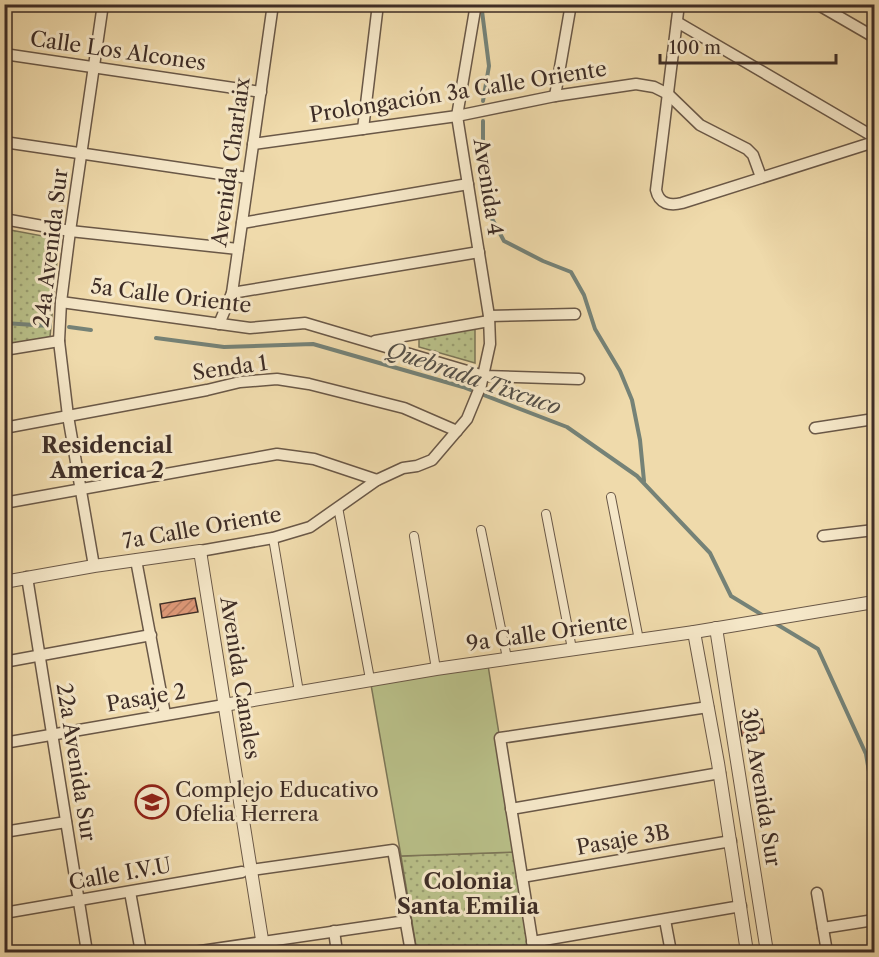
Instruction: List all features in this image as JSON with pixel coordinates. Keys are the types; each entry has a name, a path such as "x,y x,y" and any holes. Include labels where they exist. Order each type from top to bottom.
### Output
{"street":[{"name":"24a Avenida Sur","path":"94,566 68,416 59,341 61,302 70,231 103,4"},
{"path":"363,129 378,4"},
{"name":"Avenida 4","path":"476,4 457,116 489,319 490,344 483,381"},
{"path":"555,96 571,4"},
{"path":"679,4 656,190 657,196 664,203 676,204 874,140"},
{"path":"817,4 874,37"},
{"path":"839,4 841,18"},
{"name":"Avenida Charlaix","path":"219,324 231,293 261,92 271,5"},
{"path":"677,22 874,140"},
{"name":"Calle Los Alcones","path":"4,54 261,92"},
{"name":"Prolongación 3a Calle Oriente","path":"253,144 457,116 555,96 636,84 654,87 668,94"},
{"path":"668,94 700,125 747,149 753,155 761,177"},
{"path":"4,142 248,178"},
{"path":"242,223 469,188"},
{"path":"4,219 70,231 238,249"},
{"path":"231,293 479,252"},
{"name":"5a Calle Oriente","path":"61,302 250,328 305,323 372,342 483,381 579,379"},
{"path":"372,342 489,319 575,314"},
{"path":"4,350 59,341"},
{"name":"Senda 1","path":"4,428 240,382 277,379 309,384 404,408 457,431"},
{"name":"7a Calle Oriente","path":"4,582 273,538 310,526 377,480 403,468 432,460 467,418 483,381"},
{"path":"815,428 874,419"},
{"path":"4,503 277,454 314,459 377,480"},
{"path":"611,497 639,640"},
{"path":"338,507 370,679"},
{"path":"546,514 572,649"},
{"path":"481,530 507,658"},
{"path":"823,536 874,530"},
{"path":"414,536 436,669"},
{"path":"273,538 299,692"},
{"name":"Avenida Canales","path":"200,551 224,705 246,871 263,947"},
{"path":"136,560 165,714"},
{"name":"22a Avenida Sur","path":"27,578 87,952"},
{"name":"9a Calle Oriente","path":"224,705 370,679 693,632 874,602"},
{"name":"30a Avenida Sur","path":"716,628 767,952"},
{"name":"30a Avenida Sur","path":"693,632 720,773 747,952"},
{"path":"4,662 151,635"},
{"name":"Pasaje 2","path":"4,743 224,705"},
{"path":"708,707 500,738 533,947 741,906"},
{"path":"511,809 720,773"},
{"path":"723,794 742,792"},
{"path":"4,832 66,822"},
{"name":"Pasaje 3B","path":"522,877 731,841"},
{"name":"Calle I.V.U","path":"4,913 246,871 393,850 406,921"},
{"path":"130,891 141,952"},
{"path":"817,893 827,952"},
{"path":"665,920 671,952"},
{"path":"823,928 874,920"},
{"path":"194,952 263,947 334,931 406,921 411,952"},
{"path":"334,931 337,952"}],"green space":[{"path":"5,229 59,239 50,337 5,345"},
{"path":"475,325 475,363 419,347 419,338"},
{"path":"487,659 518,852 401,856 370,679"},
{"path":"518,852 536,952 417,952 401,856"}],"building":[{"path":"195,598 198,612 162,618 160,604"},
{"path":"762,719 764,733 742,736 740,722"}],"waterway":[{"path":"480,4 489,66 483,101"},
{"path":"483,121 483,147 490,215 504,241 571,272 584,295 595,329 620,371 632,400 640,440 644,481"},
{"name":"Quebrada Tixcuco","path":"4,323 50,326"},
{"name":"Quebrada Tixcuco","path":"69,327 91,330"},
{"name":"Quebrada Tixcuco","path":"156,338 224,347 313,344 463,387 567,427 637,476 710,553 731,596 764,616"},
{"name":"Quebrada Tixcuco","path":"773,622 818,649 866,754 874,801"}],"place":[{"name":"Complejo Educativo Ofelia Herrera","path":"152,802"}],"district":[{"name":"Residencial America 2","path":"107,458"},
{"name":"Colonia Santa Emilia","path":"468,894"}]}
